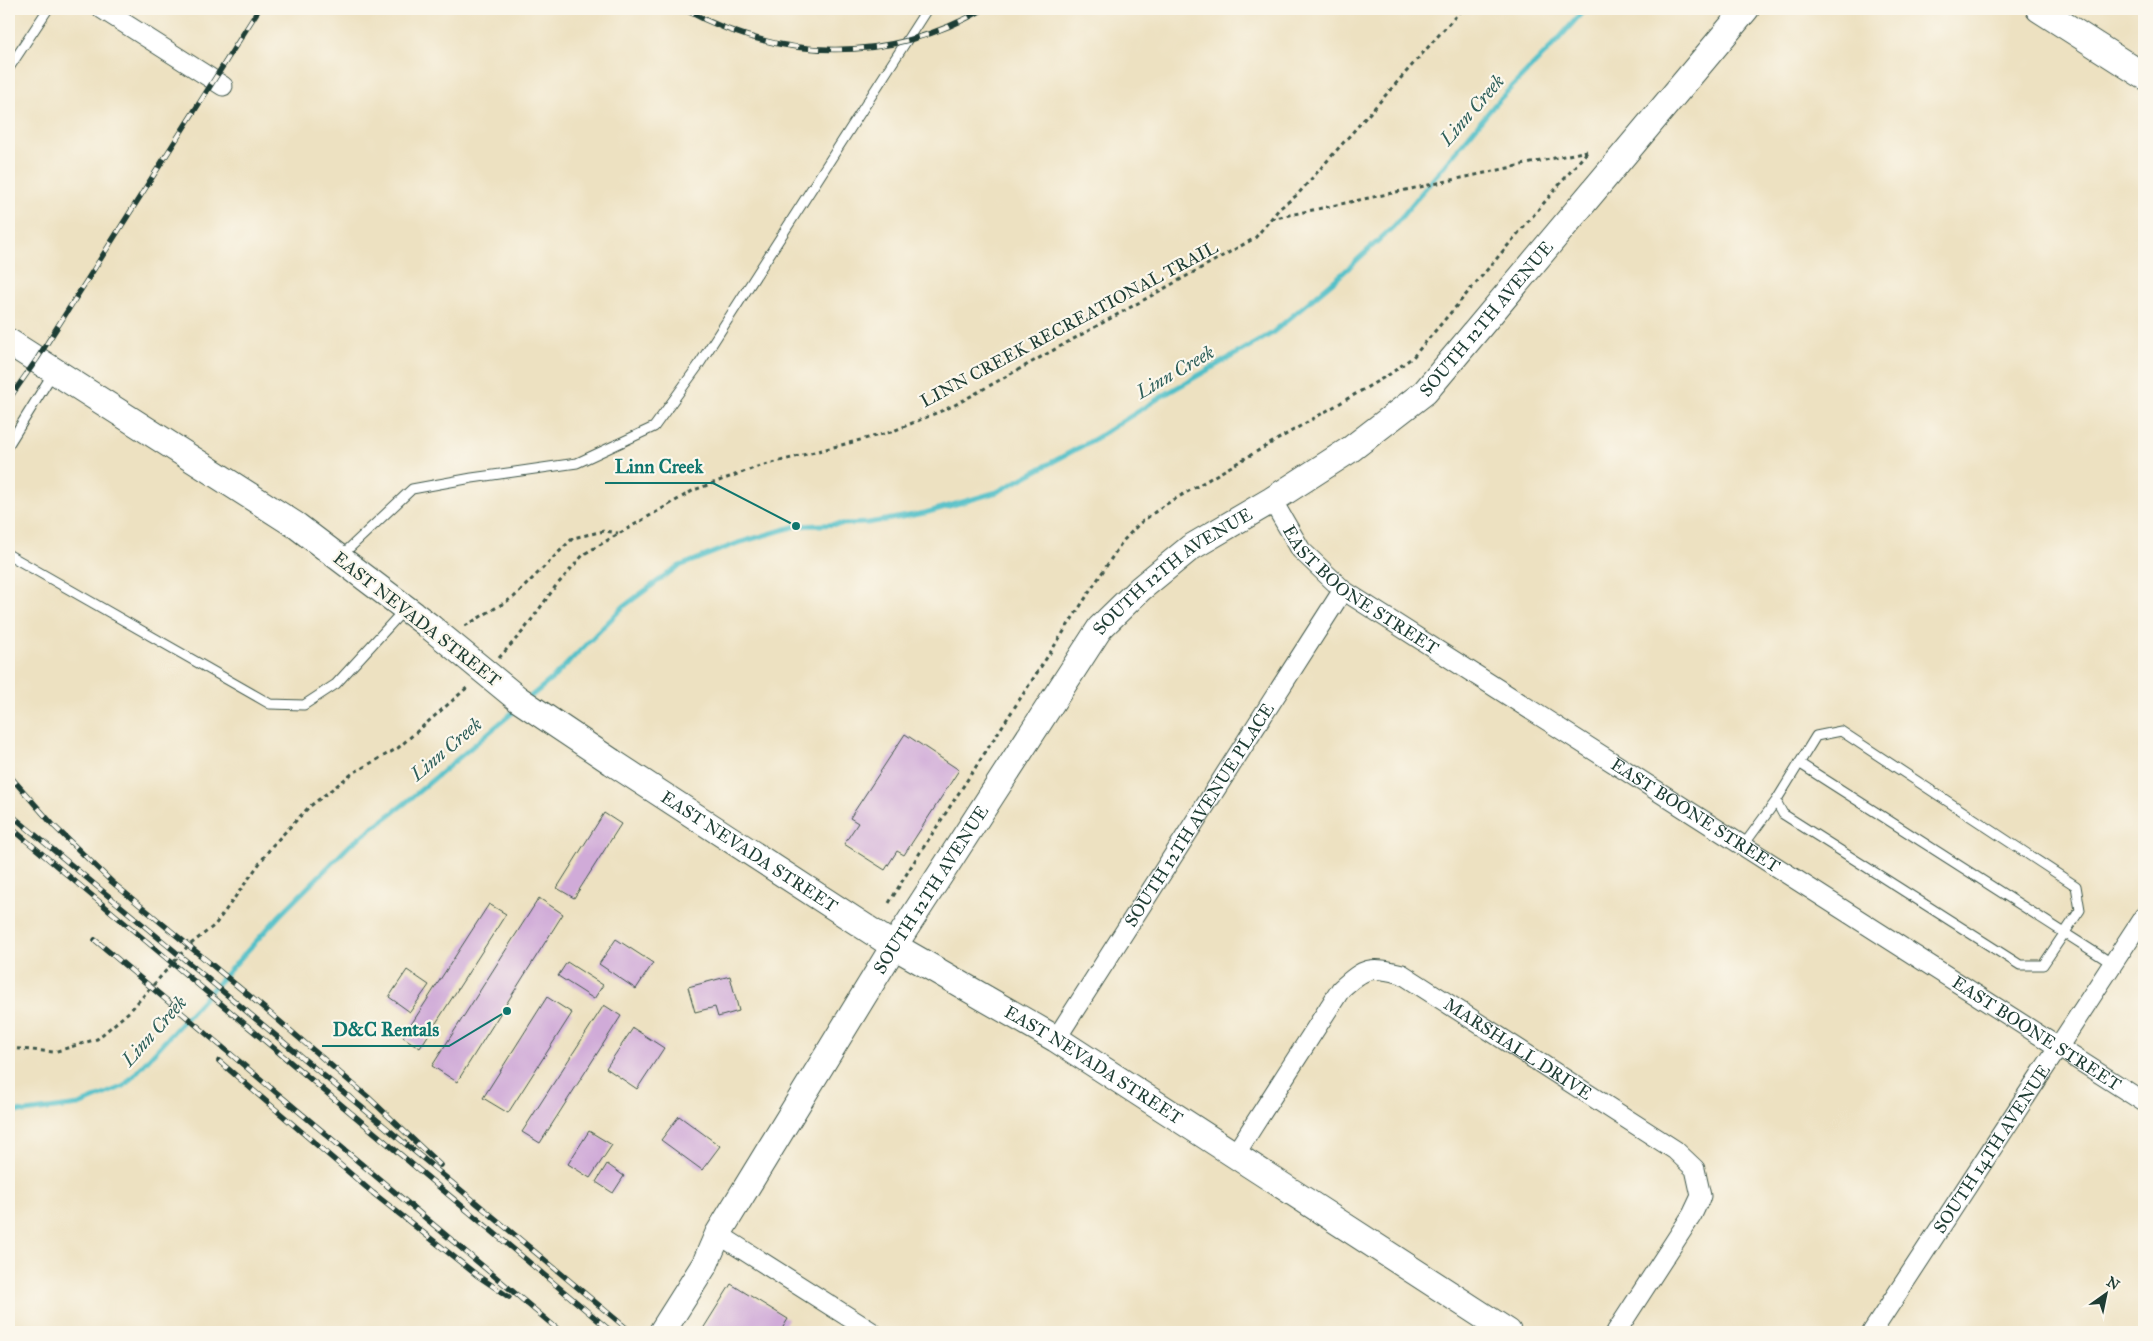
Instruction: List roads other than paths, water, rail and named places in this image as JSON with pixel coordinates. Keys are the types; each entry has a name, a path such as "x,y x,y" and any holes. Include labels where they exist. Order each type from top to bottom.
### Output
{"main road":[{"name":"SOUTH 12TH AVENUE","path":"662,1332 705,1264 718,1234 894,946 1100,628 1140,589 1190,548 1272,500 1351,449 1425,392 1746,9"},
{"path":"2039,9 2144,76"},
{"name":"EAST NEVADA STREET","path":"9,342 297,526 429,626 518,699 612,762 894,946 1056,1039 1508,1332"},
{"name":"SOUTH 12TH AVENUE","path":"644,1332 692,1262 718,1234"}],"street":[{"path":"102,9 223,86"},
{"name":"EAST BOONE STREET","path":"1272,500 1300,550 1343,590 2144,1102"},
{"name":"SOUTH 12TH AVENUE PLACE","path":"1056,1039 1343,590"},
{"name":"SOUTH 14TH AVENUE","path":"1872,1332 2144,916"},
{"name":"MARSHALL DRIVE","path":"1234,1156 1341,989 1360,972 1380,969 1402,974 1675,1150 1695,1169 1701,1196 1692,1215 1616,1332"},
{"path":"718,1234 872,1332"}],"lane":[{"path":"9,68 48,9"},
{"path":"339,558 412,489 472,478 577,463 654,426 698,366 927,9"},
{"path":"9,444 54,370"},
{"path":"9,555 270,704 304,705 336,684 406,608"},
{"path":"1743,846 1776,801 1816,736 1841,731 2076,886 2080,910 2043,965 2020,964 1783,814 1776,801"},
{"path":"1799,763 2113,964"}],"waterway":[{"name":"Linn Creek","path":"530,697 553,678 624,606 677,567 738,543 796,526 868,523 925,513 997,492 1093,440 1164,395 1271,334 1342,274 1394,226 1496,103 1555,43 1585,9"},
{"name":"Linn Creek","path":"9,1110 25,1112 79,1105 124,1086 280,915 350,845 404,804 518,708"}],"railway":[{"path":"9,399 37,359 259,9"},
{"path":"684,9 721,26 758,39 796,47 834,50 872,47 910,40 947,27 984,9"},
{"path":"9,775 54,826 112,882 368,1097 440,1165"},
{"path":"9,813 631,1332"},
{"path":"9,826 612,1332"},
{"path":"95,940 561,1332"},
{"path":"219,1061 373,1193 478,1276 509,1297"}],"place":[{"name":"Linn Creek","path":"796,526"},
{"name":"D&C Rentals","path":"507,1011"}]}
